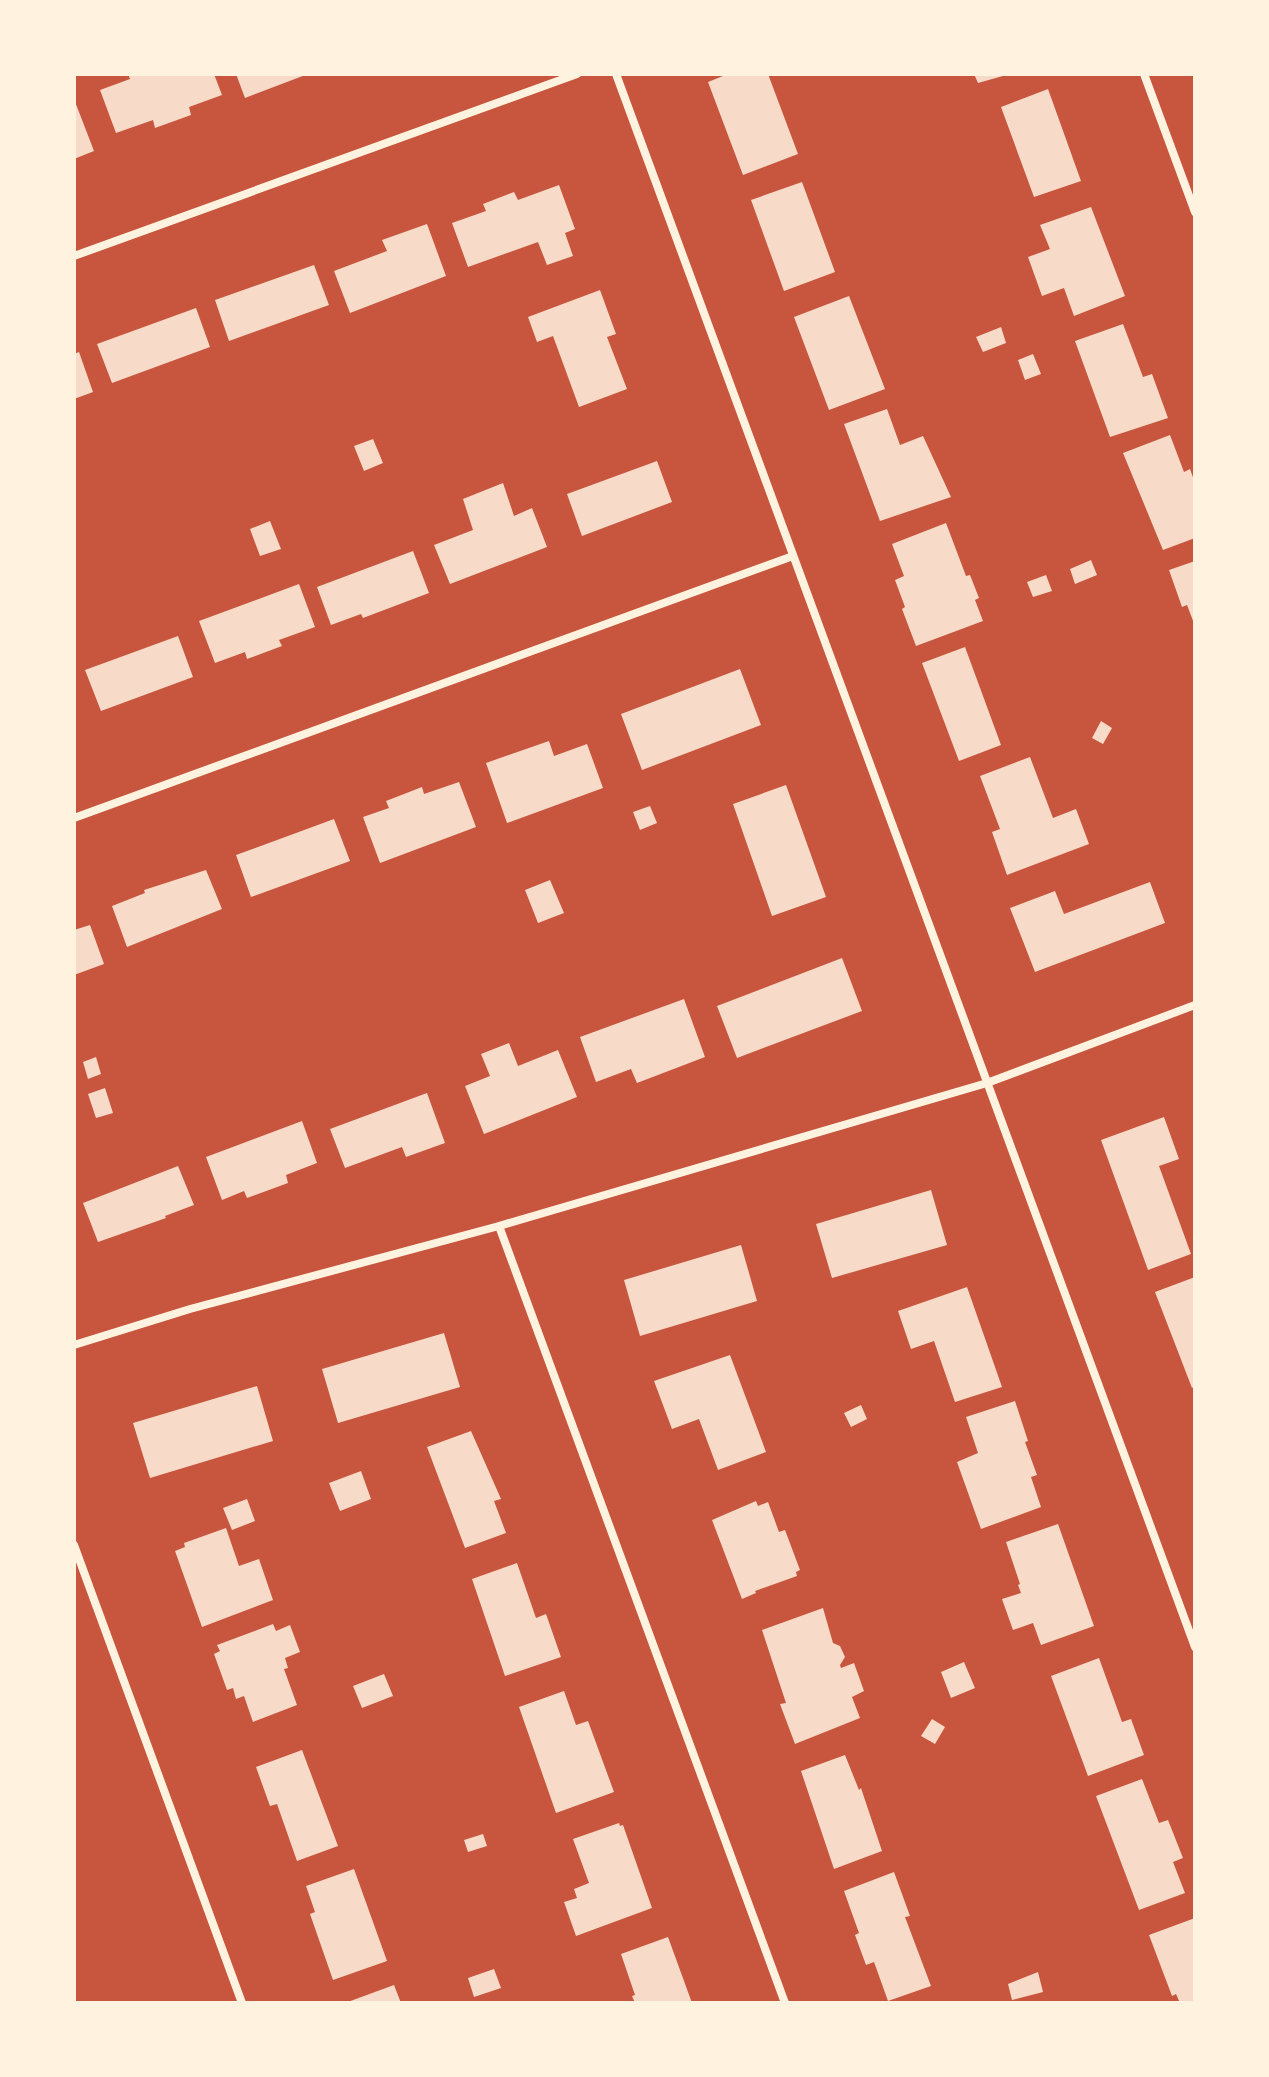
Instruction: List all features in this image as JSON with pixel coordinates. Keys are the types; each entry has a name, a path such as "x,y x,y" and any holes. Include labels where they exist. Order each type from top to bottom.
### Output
{"street":[{"path":"74,256 577,74"},
{"path":"616,74 1195,1647"},
{"path":"1144,74 1195,212"},
{"path":"74,818 793,556"},
{"path":"74,1345 190,1309 499,1226 987,1083 1195,1005"},
{"path":"499,1226 785,2003"},
{"path":"74,1545 242,2003"}],"building":[{"path":"128,74 214,74 222,95 189,107 191,115 155,128 153,120 116,133 100,90 130,79"},
{"path":"236,74 308,74 245,98"},
{"path":"728,74 768,74 798,154 743,175 708,82"},
{"path":"974,74 1010,74 978,83"},
{"path":"1048,89 1081,181 1034,197 1001,107"},
{"path":"74,99 94,151 74,159"},
{"path":"802,182 835,272 784,291 751,200"},
{"path":"559,185 575,229 565,233 573,256 547,265 538,242 468,267 452,223 486,211 483,204 514,192 518,200"},
{"path":"1091,207 1125,296 1074,316 1064,288 1042,296 1028,257 1050,249 1040,225"},
{"path":"427,224 446,276 350,313 334,271 387,251 382,240"},
{"path":"314,265 329,305 229,341 215,300"},
{"path":"600,290 616,334 607,337 627,389 579,407 553,336 537,342 528,317"},
{"path":"849,296 885,389 829,410 794,317"},
{"path":"196,308 210,347 112,383 97,344"},
{"path":"1123,324 1143,377 1152,374 1168,418 1110,437 1075,341"},
{"path":"1001,327 1006,343 983,352 976,337"},
{"path":"79,352 93,392 74,399 74,354"},
{"path":"1033,354 1041,374 1025,380 1018,360"},
{"path":"887,409 900,445 923,436 951,497 880,521 844,424"},
{"path":"1170,435 1184,472 1190,469 1195,483 1195,538 1163,550 1123,453"},
{"path":"373,439 383,463 364,471 354,446"},
{"path":"657,461 672,502 582,536 567,494"},
{"path":"503,483 514,516 532,508 547,547 450,584 434,545 473,530 463,499"},
{"path":"270,521 281,549 260,556 250,529"},
{"path":"946,523 966,576 970,575 979,598 975,600 983,621 916,646 895,580 904,576 892,544"},
{"path":"413,551 429,593 363,618 361,614 331,625 317,587"},
{"path":"1091,560 1097,575 1075,584 1070,569"},
{"path":"1195,561 1195,626 1187,605 1182,607 1169,570"},
{"path":"1046,575 1052,591 1033,597 1027,582"},
{"path":"299,584 315,627 279,640 282,646 247,659 245,652 215,663 199,621"},
{"path":"178,636 193,677 101,711 85,670"},
{"path":"965,647 1001,745 959,761 922,663"},
{"path":"740,669 761,725 642,770 621,714"},
{"path":"1101,721 1112,728 1103,744 1092,738"},
{"path":"549,741 554,756 587,744 603,788 507,823 486,763"},
{"path":"1030,757 1053,818 1076,809 1089,844 1007,875 992,832 1000,829 980,776"},
{"path":"459,782 476,827 380,863 363,817 389,808 386,801 422,787 424,794"},
{"path":"786,785 826,897 772,916 733,804"},
{"path":"650,806 657,823 640,830 633,812"},
{"path":"334,819 350,861 251,897 236,855"},
{"path":"206,870 222,909 127,947 112,906 145,893 144,890"},
{"path":"550,880 564,913 538,923 525,890"},
{"path":"1150,882 1165,923 1035,972 1010,908 1055,891 1064,914"},
{"path":"90,925 104,964 74,975 74,930"},
{"path":"842,958 862,1011 737,1058 717,1006"},
{"path":"684,999 705,1057 637,1083 631,1069 596,1082 580,1037"},
{"path":"509,1043 518,1066 558,1050 577,1097 484,1134 465,1086 490,1076 481,1054"},
{"path":"96,1057 101,1074 88,1079 83,1062"},
{"path":"105,1088 113,1113 96,1118 88,1094"},
{"path":"427,1093 445,1143 406,1157 402,1147 345,1168 330,1129"},
{"path":"1164,1117 1179,1159 1159,1166 1191,1254 1148,1270 1101,1140"},
{"path":"302,1121 317,1163 286,1175 288,1183 247,1198 244,1191 222,1200 206,1157"},
{"path":"178,1166 194,1205 98,1242 83,1203"},
{"path":"931,1190 947,1245 832,1278 816,1224"},
{"path":"741,1245 757,1301 640,1336 624,1280"},
{"path":"1195,1277 1195,1386 1192,1388 1155,1292"},
{"path":"967,1287 1002,1387 955,1402 934,1341 911,1349 898,1311"},
{"path":"444,1333 460,1387 338,1423 322,1369"},
{"path":"730,1355 766,1452 718,1470 699,1419 672,1429 654,1381"},
{"path":"257,1386 273,1441 150,1478 133,1423"},
{"path":"1015,1401 1037,1475 1031,1477 1041,1507 981,1529 957,1462 978,1453 966,1417"},
{"path":"861,1405 867,1419 851,1427 844,1413"},
{"path":"471,1431 501,1499 494,1501 506,1533 465,1548 427,1447"},
{"path":"361,1471 371,1499 340,1511 329,1483"},
{"path":"247,1499 255,1521 232,1530 223,1508"},
{"path":"756,1501 758,1506 768,1502 779,1532 785,1530 800,1570 796,1572 797,1576 742,1599 712,1520"},
{"path":"1058,1524 1094,1626 1041,1645 1033,1623 1013,1630 1002,1599 1021,1593 1006,1542"},
{"path":"226,1528 239,1566 259,1559 273,1600 202,1627 175,1551 185,1547 184,1543"},
{"path":"517,1563 536,1618 546,1614 561,1657 505,1676 472,1579"},
{"path":"823,1608 833,1643 840,1646 845,1657 841,1668 854,1663 864,1691 852,1697 860,1718 795,1744 780,1704 786,1703 762,1630"},
{"path":"273,1624 276,1631 290,1625 300,1652 285,1658 288,1668 284,1669 297,1705 253,1722 244,1696 236,1699 233,1688 227,1690 214,1654 220,1651 217,1645"},
{"path":"1099,1658 1122,1722 1131,1719 1144,1755 1088,1776 1051,1676"},
{"path":"964,1662 975,1688 951,1698 941,1672"},
{"path":"384,1674 393,1696 362,1708 353,1686"},
{"path":"564,1691 576,1725 588,1721 614,1792 556,1813 519,1707"},
{"path":"932,1719 945,1727 935,1744 921,1736"},
{"path":"302,1750 338,1846 297,1861 277,1804 270,1806 256,1767"},
{"path":"845,1755 859,1790 861,1788 882,1851 834,1869 801,1771"},
{"path":"1142,1779 1159,1823 1168,1820 1183,1858 1173,1862 1185,1893 1139,1910 1096,1796"},
{"path":"619,1823 623,1825 652,1908 576,1936 564,1902 577,1898 574,1889 589,1883 573,1839"},
{"path":"483,1834 487,1846 468,1852 464,1840"},
{"path":"354,1869 387,1961 333,1980 310,1914 315,1912 306,1886"},
{"path":"894,1872 910,1916 905,1917 931,1986 888,2001 874,1962 866,1965 855,1935 859,1933 844,1891"},
{"path":"1195,1918 1195,2003 1180,2003 1176,1994 1172,1996 1149,1935"},
{"path":"668,1937 692,2003 635,2003 621,1954"},
{"path":"494,1969 501,1988 474,1997 468,1978"},
{"path":"1038,1972 1043,1992 1012,2000 1008,1984"},
{"path":"394,1985 401,2003 345,2003"}]}
